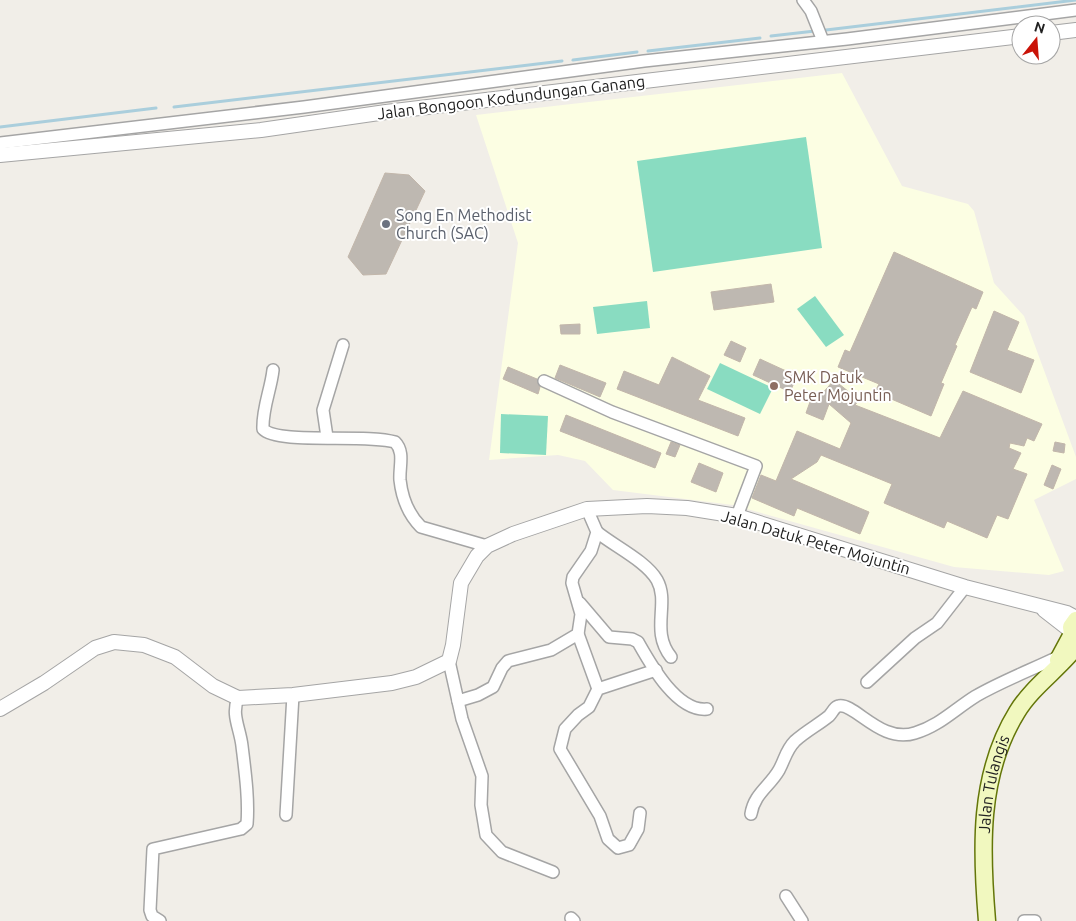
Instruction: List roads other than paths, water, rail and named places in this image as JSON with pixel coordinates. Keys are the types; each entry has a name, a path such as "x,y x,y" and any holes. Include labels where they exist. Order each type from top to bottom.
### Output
{"main road":[{"name":"Jalan Tulangis","path":"987,921 982,860 986,810 997,752 1017,712 1071,643"}],"street":[{"path":"802,0 811,11 823,41"},
{"path":"1049,15 1076,10"},
{"path":"0,143 314,106 644,61 1011,21"},
{"path":"1061,32 1076,30"},
{"name":"Jalan Bongoon Kodundungan Ganang","path":"0,154 261,130 396,111 1011,37"},
{"path":"848,39 851,57"},
{"path":"326,437 323,410 343,345"},
{"path":"273,370 263,429 274,436 365,437 395,442 401,450 401,488 406,506 416,522 421,527 487,546"},
{"path":"544,381 612,412 756,466 737,516"},
{"name":"Jalan Datuk Peter Mojuntin","path":"450,665 461,583 469,566 487,546 549,520 587,509 647,506 687,508 737,516 965,587 1040,606 1071,643"},
{"path":"587,509 597,532 648,568 658,582 662,599 660,633 670,657"},
{"path":"597,532 591,551 573,577 572,583 579,601 582,622 578,634 598,689"},
{"path":"867,682 915,638 936,623 965,587"},
{"path":"579,601 606,634 614,638 632,639 638,642 656,670 682,701 692,709 707,710"},
{"path":"458,701 478,695 493,687 502,668 508,661 551,650 578,634"},
{"path":"0,709 44,683 95,648 114,642 144,645 175,657 213,686 235,706 246,782 247,824 240,829 153,849 150,910 152,916 160,921"},
{"path":"751,814 754,801 779,770 784,753 795,741 830,715 837,706 841,705 850,709 874,726 886,731 902,735 913,734 941,722 974,697 1071,643"},
{"path":"235,706 392,683 450,665 458,701 482,776 481,805 486,835 502,852 552,872"},
{"path":"640,813 638,828 628,845 618,848 612,844 600,816 560,749 565,729 578,715 589,707 598,689 656,670"},
{"path":"286,815 293,698"},
{"path":"786,896 802,921"},
{"path":"1024,921 1035,921"}],"waterway":[{"path":"826,30 1076,0"},
{"path":"771,36 815,31"},
{"path":"648,51 760,38"},
{"path":"573,60 637,52"},
{"path":"174,107 562,61"},
{"path":"0,127 156,108"}],"place":[{"name":"Song En Methodist Church (SAC)","path":"386,224"},
{"name":"SMK Datuk Peter Mojuntin","path":"774,386"}]}
